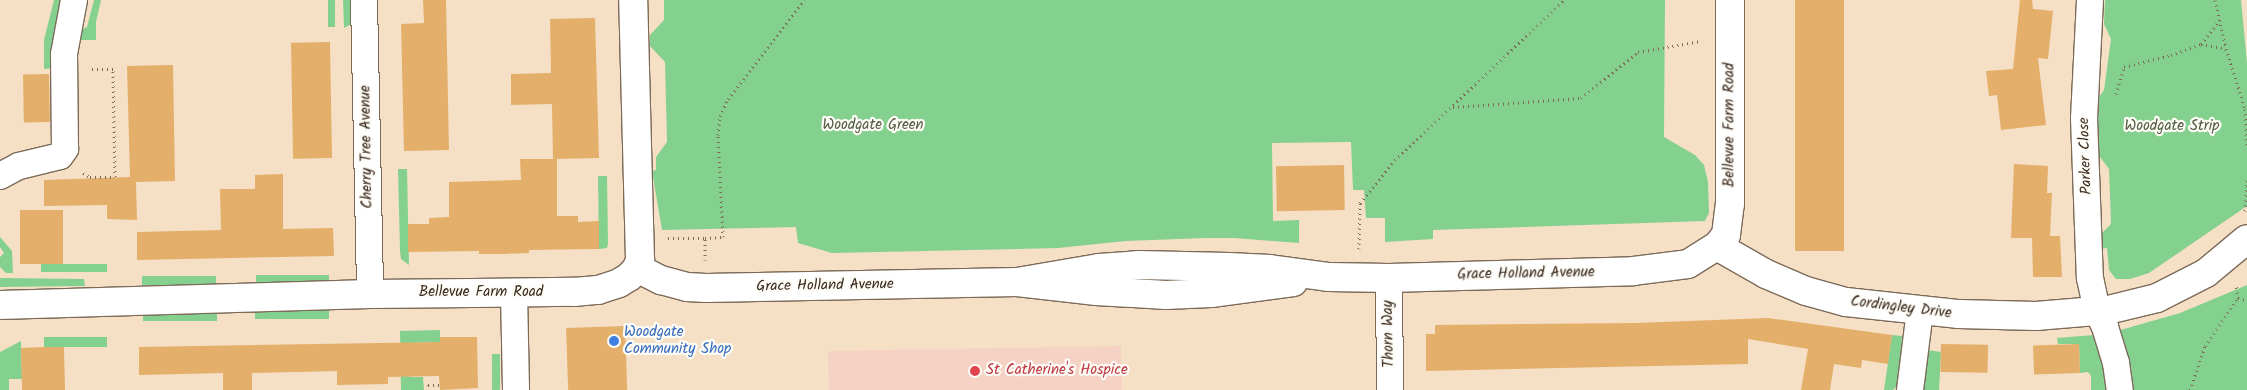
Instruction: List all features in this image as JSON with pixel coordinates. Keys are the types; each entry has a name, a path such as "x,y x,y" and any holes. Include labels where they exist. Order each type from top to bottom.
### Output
{"street":[{"path":"0,176 19,166 60,156 65,149 64,70 66,39 74,0"},
{"name":"Cherry Tree Avenue","path":"364,0 370,294"},
{"path":"633,0 640,250 637,268"},
{"name":"Bellevue Farm Road","path":"1717,246 1726,235 1730,204 1730,0"},
{"name":"Parker Close","path":"2090,0 2084,118 2090,278 2096,311"},
{"name":"Grace Holland Avenue","path":"637,268 661,280 687,287 706,288 1017,282 1099,268 1139,265 1254,268 1328,277 1389,278 1665,269 1688,264 1717,246"},
{"name":"Cordingley Drive","path":"1717,246 1766,274 1806,291 1846,302 1920,311 2036,316 2122,308 2157,298 2206,273 2240,246"},
{"name":"Bellevue Farm Road","path":"0,305 370,294 514,293 598,290 619,283 629,277 637,268"},
{"name":"Thorn Way","path":"1389,278 1390,390"},
{"path":"514,293 516,390"},
{"name":"Bellevue Farm Road","path":"0,317 50,304"},
{"path":"1910,390 1920,311"},
{"path":"2096,311 2112,346 2120,377 2120,390"}],"path":[{"path":"706,288 705,238 722,237 718,135 720,116 728,99 804,0"},
{"path":"1359,277 1360,203 1395,160 1564,0"},
{"path":"2215,0 2226,49 2245,109 2247,147"},
{"path":"2201,44 2220,20"},
{"path":"1452,107 1580,98 1638,52 1701,41 1730,42"},
{"path":"2084,118 2112,106 2124,67 2171,55 2201,44 2226,49"},
{"path":"60,156 90,177 115,177 113,69 64,70"},
{"path":"2190,390 2205,346 2238,298 2240,246"},
{"path":"2238,298 2247,301"},
{"path":"428,390 428,385 440,385"}],"shaded area":[{"name":"St Catherine's Hospice","path":"1121,346 1122,390 829,390 828,351"}],"green space":[{"path":"54,0 64,0 54,68 44,69 44,40"},
{"path":"94,0 101,0 96,22 96,40 76,40 77,31 87,27"},
{"path":"328,0 335,0 335,27 328,27"},
{"path":"343,0 351,0 351,24 344,28"},
{"name":"Woodgate Green","path":"664,0 1665,0 1664,137 1695,155 1704,165 1708,182 1709,213 1705,221 1433,230 1433,239 1385,242 1385,218 1366,218 1364,190 1353,190 1351,142 1272,143 1273,221 1299,220 1299,243 1234,238 1204,238 1126,241 1058,248 832,253 798,243 796,227 662,230 652,171 656,170 656,157 667,142 665,62 650,46 650,35 664,20"},
{"name":"Woodgate Strip","path":"2105,0 2241,0 2247,63 2247,206 2149,273 2130,279 2116,279 2109,270 2107,248 2100,249 2101,234 2111,224 2109,169 2097,153 2096,101 2104,90 2111,39 2104,24"},
{"path":"398,169 407,169 409,265 401,259 400,251"},
{"path":"598,176 607,176 608,244 607,248 599,249"},
{"path":"0,237 12,251 13,273 6,273 0,267 0,257 4,253 0,247"},
{"path":"41,264 107,264 107,272 41,272"},
{"path":"256,275 329,275 329,283 256,283"},
{"path":"142,276 216,276 216,285 142,285"},
{"path":"0,278 84,279 85,286 0,287"},
{"path":"2247,285 2247,390 2133,390 2131,366 2117,331 2180,313"},
{"path":"255,310 329,310 329,319 255,319"},
{"path":"143,313 217,313 217,321 143,321"},
{"path":"440,330 440,342 409,343 409,377 423,377 424,390 401,390 400,331"},
{"path":"1892,335 1902,336 1900,384 1893,390 1884,390"},
{"path":"2094,335 2102,352 2109,390 2091,390 2091,376 2088,372 2080,373 2079,344 2058,344 2057,338"},
{"path":"44,337 107,337 107,347 44,347"},
{"path":"21,341 22,379 9,379 9,390 0,390 0,352"},
{"path":"1927,350 1941,352 1939,390 1922,390"},
{"path":"492,354 500,354 500,390 492,390"}],"building":[{"path":"423,0 446,0 449,150 404,151 401,24 424,23"},
{"path":"1795,0 1844,0 1844,251 1795,251"},
{"path":"2020,0 2032,0 2033,9 2053,11 2048,59 2038,58 2046,125 2001,130 1997,95 1989,96 1986,71 2013,69"},
{"path":"595,18 599,158 553,159 552,104 511,105 511,74 551,73 550,19"},
{"path":"330,42 332,158 293,159 291,43"},
{"path":"173,65 175,181 136,182 137,220 107,219 107,205 44,206 44,180 130,177 127,66"},
{"path":"23,74 49,74 50,122 24,122"},
{"path":"520,159 557,159 557,216 578,216 578,222 599,221 599,249 529,250 529,253 504,254 479,254 479,251 408,252 408,224 429,224 429,218 449,217 449,182 521,180"},
{"path":"2014,164 2048,166 2047,193 2052,193 2050,236 2060,236 2062,277 2033,277 2032,238 2011,238"},
{"path":"1344,165 1345,210 1277,211 1276,166"},
{"path":"283,174 283,229 333,228 334,256 137,260 137,232 221,230 220,189 255,189 255,175"},
{"path":"20,210 63,210 63,264 20,264"},
{"path":"1768,318 1892,335 1888,364 1862,360 1861,368 1834,364 1830,390 1801,390 1808,349 1748,339 1748,364 1426,371 1426,334 1435,334 1435,325 1636,323"},
{"path":"625,326 627,390 568,390 566,328"},
{"path":"440,337 477,337 478,388 440,390 439,376 388,377 388,384 337,385 337,371 252,373 252,390 223,390 223,373 139,375 139,347 440,342"},
{"path":"1941,344 1988,345 1988,373 1941,372"},
{"path":"2079,344 2080,373 2034,375 2033,346"},
{"path":"64,347 65,390 22,390 21,348"}],"place":[{"name":"Woodgate Community Shop","path":"614,341"},
{"name":"St Catherine's Hospice","path":"975,371"}]}
